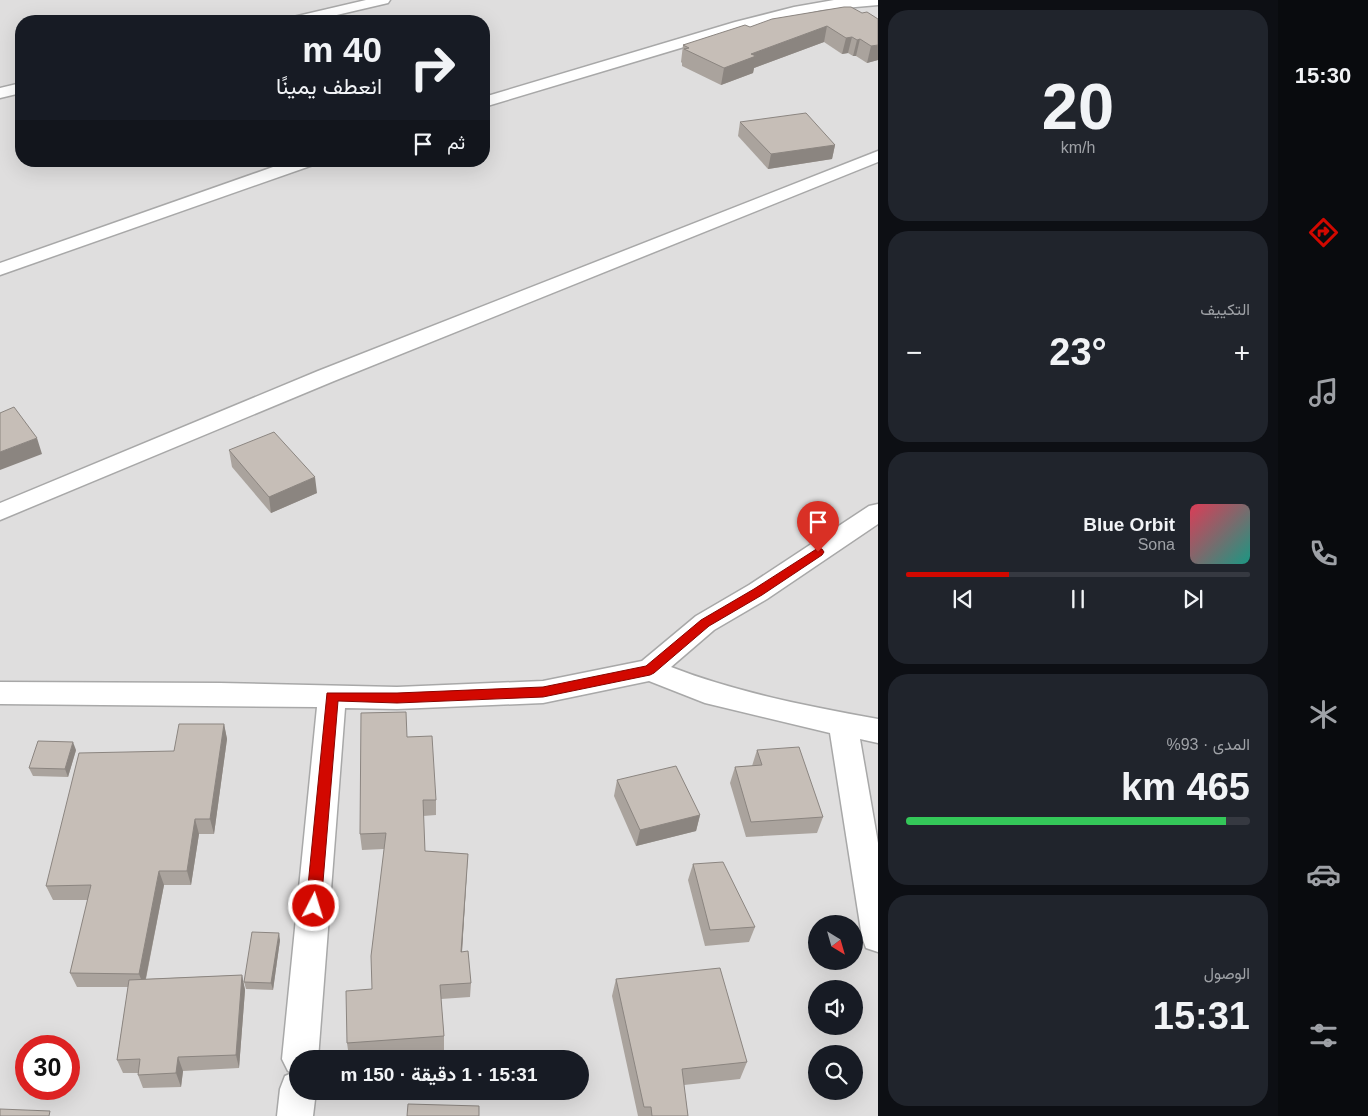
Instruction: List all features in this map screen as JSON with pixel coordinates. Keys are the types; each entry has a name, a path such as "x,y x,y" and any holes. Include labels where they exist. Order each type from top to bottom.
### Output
{"street":[{"path":"314,15 355,3 383,0"},
{"path":"490,100 745,23 796,10 842,3 878,1"},
{"path":"355,3 365,15"},
{"path":"0,93 15,89"},
{"path":"0,512 326,376 878,156"},
{"path":"0,269 290,167"},
{"path":"0,693 397,698 543,692 650,670 705,623 758,592 878,512"},
{"path":"650,670 705,692 843,724 878,730"},
{"path":"301,1050 332,696"},
{"path":"843,724 878,937"},
{"path":"295,1116 297,1100"}],"shaded area":[{"path":"0,0 878,0 878,1116 0,1116"}],"building":[{"path":"851,7 862,13 867,12 878,19 878,45 871,46 860,39 846,38 827,26 751,54 756,56 724,68 684,49 689,48 683,45 745,25 750,27 772,19"},
{"path":"806,113 835,145 771,154 740,122"},
{"path":"14,407 37,438 0,452 0,413"},
{"path":"274,432 315,477 269,497 229,450"},
{"path":"406,712 407,737 432,736 436,800 423,800 425,851 468,854 461,952 468,951 471,983 440,985 444,1036 347,1043 346,991 372,989 371,956 386,833 360,834 361,713"},
{"path":"179,724 224,724 210,819 195,819 187,871 159,871 139,974 70,973 91,885 46,886 79,753 174,751"},
{"path":"38,741 73,742 65,769 29,768"},
{"path":"799,747 823,817 751,822 735,767 762,765 757,750"},
{"path":"676,766 700,815 640,830 617,780"},
{"path":"723,862 755,927 710,930 693,864"},
{"path":"252,932 279,933 271,983 244,982"},
{"path":"720,968 747,1062 682,1069 688,1116 652,1116 651,1107 644,1107 616,979"},
{"path":"242,975 236,1055 178,1057 176,1073 138,1075 140,1059 117,1060 129,980"},
{"path":"408,1104 479,1106 479,1116 407,1116"},
{"path":"0,1109 50,1111 49,1116 0,1116"}],"route":[{"path":"314,906 332,696 397,698 543,692 650,670 705,623 758,592 818,552"}]}
